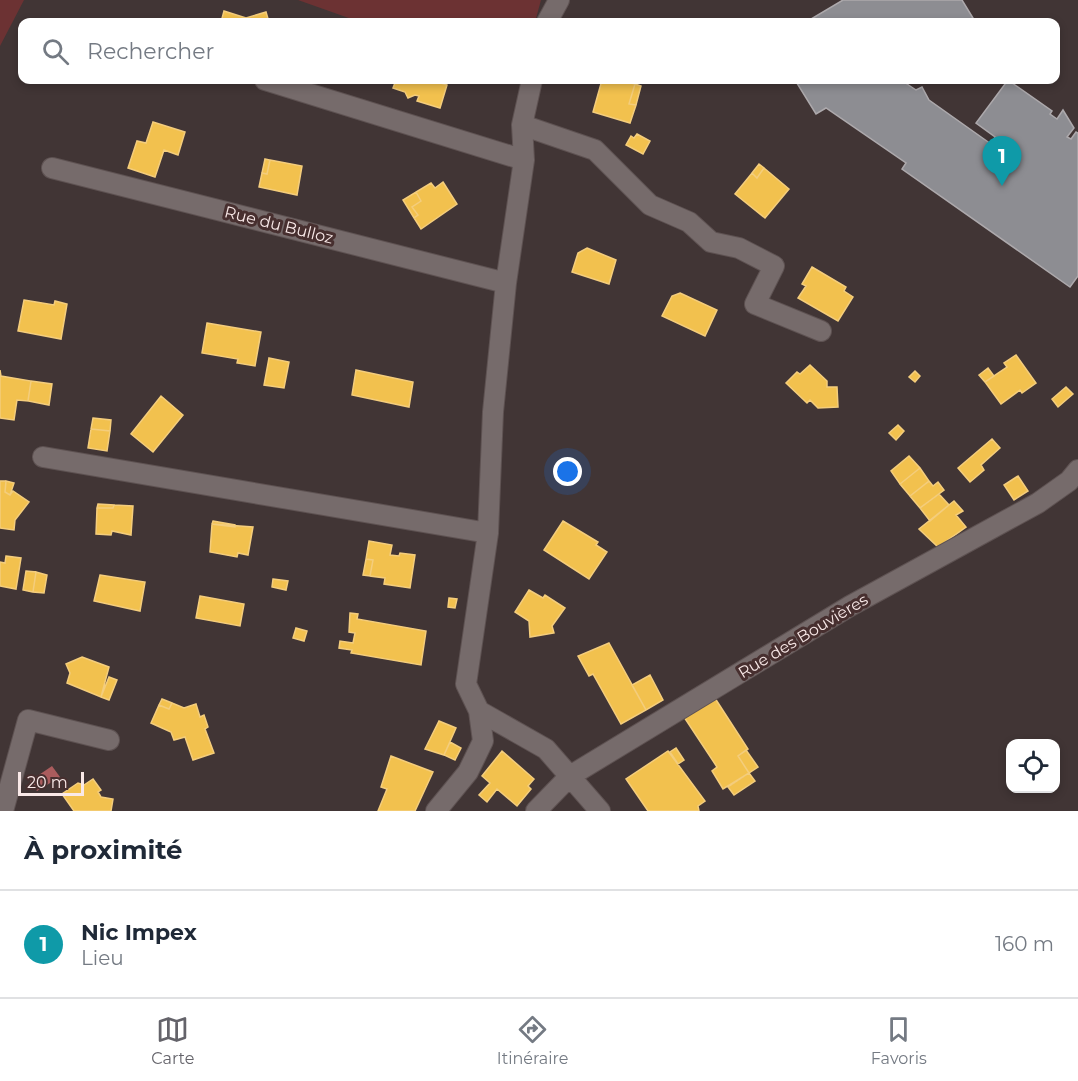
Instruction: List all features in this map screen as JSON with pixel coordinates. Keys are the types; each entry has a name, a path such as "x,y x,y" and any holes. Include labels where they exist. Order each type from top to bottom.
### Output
{"street":[{"path":"549,18 559,0"},
{"path":"278,84 524,160"},
{"path":"436,811 468,772 483,741 479,711 466,684 488,533 493,412 506,283 524,160 522,125 531,84"},
{"path":"522,125 595,150 650,205 689,222 711,242 739,249 774,266 755,304 821,332"},
{"name":"Rue du Bulloz","path":"52,168 506,283"},
{"path":"43,457 488,533"},
{"name":"Rue des Bouvières","path":"536,811 548,796 570,776 850,606 1038,503 1069,481 1078,470"},
{"path":"479,711 546,749 600,811"},
{"path":"3,811 28,720 109,740"}],"shaded area":[{"path":"0,0 24,0 0,46"},
{"path":"298,0 541,0 536,18 349,18"},
{"path":"52,766 60,777 37,791 30,781"}],"building: Logements":[{"path":"224,11 246,18 222,18"},
{"path":"266,12 268,18 246,18"},
{"path":"394,84 447,85 440,108 417,101 419,96 408,98 405,92 393,88"},
{"path":"601,84 635,84 629,104 636,105 630,123 593,112"},
{"path":"635,84 641,86 636,105 629,104"},
{"path":"153,122 185,132 178,155 164,150 155,177 128,168 137,141 146,143"},
{"path":"637,134 650,141 643,154 626,145 631,136 634,138"},
{"path":"265,159 270,160 267,174 262,173"},
{"path":"270,160 302,166 297,195 259,187 262,173 267,174"},
{"path":"759,164 764,168 757,178 752,173"},
{"path":"764,168 789,189 765,218 735,194 752,173 757,178"},
{"path":"443,182 457,204 421,229 414,218 418,215 412,207 421,201 416,192 431,183 435,188"},
{"path":"416,192 421,201 412,207 418,215 414,218 403,200"},
{"path":"587,248 616,260 609,284 572,272 578,253"},
{"path":"812,267 846,287 844,291 853,297 838,321 798,298 806,286 802,284"},
{"path":"680,293 717,310 705,336 662,316 672,296"},
{"path":"24,300 54,305 55,301 67,304 61,339 18,331"},
{"path":"207,323 261,332 255,366 237,363 238,359 202,353"},
{"path":"1016,355 1036,383 1022,393 1020,390 1001,404 985,382 1007,367 1004,363"},
{"path":"269,358 289,362 284,388 264,385"},
{"path":"810,365 827,381 827,387 837,387 838,407 818,408 810,400 807,403 786,383 797,372 800,374"},
{"path":"988,368 994,376 985,382 979,375"},
{"path":"0,370 1,376 31,381 28,401 17,400 14,420 0,418"},
{"path":"356,370 413,382 409,407 352,395"},
{"path":"915,371 920,376 915,382 909,377"},
{"path":"31,381 52,384 49,405 28,401"},
{"path":"1066,387 1073,394 1058,407 1052,399"},
{"path":"161,396 183,415 153,452 131,434"},
{"path":"93,418 111,420 110,431 91,429"},
{"path":"898,425 904,431 896,440 889,433"},
{"path":"91,429 110,431 107,451 88,448"},
{"path":"992,439 1000,448 981,465 984,470 970,482 958,468"},
{"path":"909,456 920,468 900,484 891,471"},
{"path":"920,468 929,481 910,496 900,484"},
{"path":"1018,476 1028,491 1014,500 1004,485"},
{"path":"0,481 6,481 5,492 10,495 13,491 29,502 15,520 14,530 0,528"},
{"path":"6,481 14,483 10,495 5,492"},
{"path":"929,481 933,486 938,482 944,490 920,508 910,496"},
{"path":"939,494 949,505 930,521 920,508"},
{"path":"954,501 963,511 956,515 966,527 938,547 919,529"},
{"path":"98,504 114,505 113,508 97,508"},
{"path":"114,505 133,506 131,535 112,531 111,535 96,534 97,508 113,508"},
{"path":"213,521 235,525 235,527 212,524"},
{"path":"563,521 598,542 596,545 607,552 589,579 544,550"},
{"path":"212,524 253,527 248,555 238,553 237,557 210,552"},
{"path":"369,541 392,545 390,555 399,556 400,553 415,555 410,588 384,584 385,578 370,576 373,560 366,559"},
{"path":"6,556 21,558 16,589 0,586 0,562 5,563"},
{"path":"366,559 373,560 370,576 363,575"},
{"path":"26,571 36,572 33,592 23,590"},
{"path":"36,572 47,575 44,593 33,592"},
{"path":"100,575 145,582 140,611 94,601"},
{"path":"273,579 288,581 286,590 272,587"},
{"path":"529,590 543,598 545,595 565,608 552,626 554,633 530,637 529,621 515,612"},
{"path":"200,596 244,604 240,626 196,618"},
{"path":"449,598 457,599 455,608 448,607"},
{"path":"350,613 358,614 357,619 426,631 421,665 351,653 352,650 339,648 340,641 353,643 355,633 349,632"},
{"path":"296,628 307,631 304,641 293,638"},
{"path":"609,643 646,710 621,724 593,674 589,676 578,656"},
{"path":"82,657 109,667 101,697 67,683 70,673 66,664"},
{"path":"650,675 663,700 646,710 632,685"},
{"path":"109,677 117,680 109,700 101,697"},
{"path":"711,692 748,749 738,756 749,773 723,789 712,771 717,767 680,711"},
{"path":"162,699 172,703 169,709 159,705"},
{"path":"172,703 184,708 196,704 200,717 204,715 208,727 205,729 214,753 193,760 185,737 174,740 171,732 151,723 159,705 169,709"},
{"path":"439,721 456,728 444,755 425,749"},
{"path":"450,742 461,748 455,760 444,755"},
{"path":"676,748 684,760 678,764 670,752"},
{"path":"746,750 758,767 749,773 738,756"},
{"path":"502,751 534,779 528,786 531,789 517,806 497,789 487,802 479,795 490,783 482,776"},
{"path":"668,751 705,801 698,806 699,811 648,811 626,779"},
{"path":"391,756 433,772 415,811 378,811 387,789 381,787"},
{"path":"749,773 755,781 734,795 728,787"},
{"path":"93,779 101,790 98,792 101,797 113,799 111,811 74,811 62,794 78,783 84,785"}],"building: Industrie":[{"path":"843,0 962,0 973,18 813,18"},
{"path":"797,84 907,84 916,90 922,87 929,100 991,144 995,137 976,123 1005,84 1014,84 1052,111 1050,114 1057,119 1063,110 1074,128 1067,137 1071,139 1076,132 1078,133 1078,276 1070,287 902,169 906,163 826,108 816,114"}],"place":[{"name":"Nic Impex","path":"1002,186"}]}
